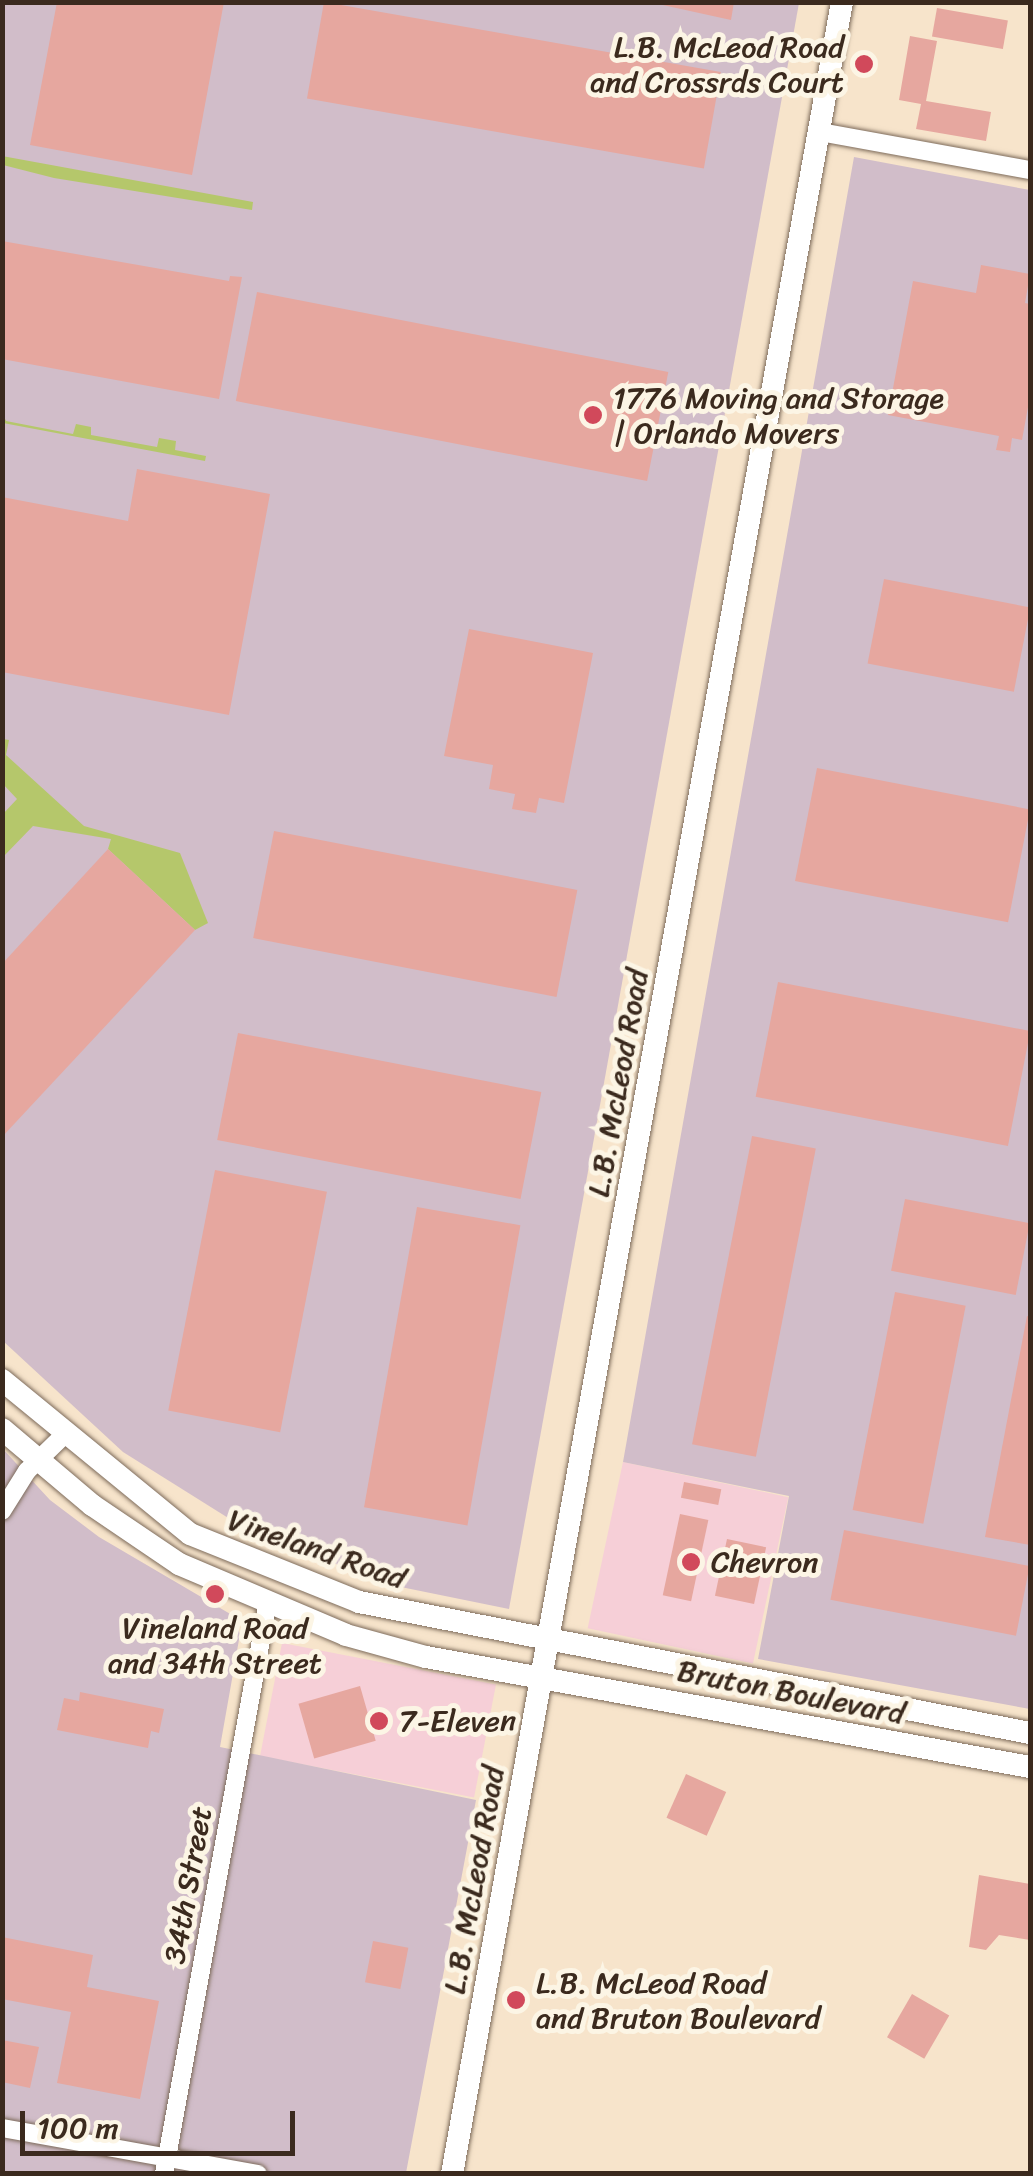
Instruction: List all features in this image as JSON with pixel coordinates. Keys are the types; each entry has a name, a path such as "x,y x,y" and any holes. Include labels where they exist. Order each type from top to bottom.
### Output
{"street":[{"name":"L.B. McLeod Road","path":"452,2174 842,2"},
{"path":"820,132 1030,170"},
{"name":"Vineland Road","path":"2,1380 64,1435 190,1534 269,1570 359,1602 546,1642"},
{"path":"2,1429 37,1460 179,1564 267,1606 426,1657 540,1676"},
{"path":"2,1511 37,1460 64,1435"},
{"name":"34th Street","path":"165,2165 267,1606"},
{"name":"Bruton Boulevard","path":"546,1642 1030,1733"},
{"name":"Bruton Boulevard","path":"540,1676 1030,1766"},
{"path":"2,2128 165,2165 258,2174"}],"shaded area":[{"path":"2,3 799,3 509,1609 391,1585 249,1531 123,1452 3,1341"},
{"path":"854,157 1030,190 1030,1709 758,1659 789,1496 623,1462"},
{"path":"2,1448 50,1500 99,1537 232,1615 240,1634 220,1747 476,1800 406,2173 3,2173"},
{"name":"Chevron","path":"623,1462 788,1497 753,1663 588,1628"},
{"name":"7-Eleven","path":"282,1643 496,1685 474,1797 260,1756"}],"green space":[{"path":"2,156 253,202 252,210 54,178 3,165"},
{"path":"2,412 6,421 73,434 76,424 91,427 91,435 157,447 159,438 176,441 175,450 206,456 205,461 3,423"},
{"path":"3,739 9,740 6,755 84,826 180,853 208,923 195,930 108,849 111,839 33,826 3,857 3,814 17,799 3,784"}],"building":[{"path":"57,2 224,2 192,175 30,145"},
{"path":"324,2 721,72 704,168 307,99"},
{"path":"649,2 734,2 731,20"},
{"path":"937,8 1008,21 1003,49 932,37"},
{"path":"910,36 937,41 926,101 991,112 986,141 916,129 921,104 899,100"},
{"path":"2,241 229,281 230,276 242,277 219,399 2,359"},
{"path":"981,265 1030,274 1025,303 1030,304 1030,396 1022,440 1012,438 1010,452 996,450 999,436 888,415 913,281 976,293"},
{"path":"257,292 668,372 647,481 236,401"},
{"path":"137,469 270,494 229,715 2,672 2,497 128,521"},
{"path":"884,579 1030,607 1014,692 868,663"},
{"path":"469,629 593,653 564,803 539,798 536,813 512,809 515,794 489,789 493,765 444,756"},
{"path":"817,768 1030,809 1008,922 795,881"},
{"path":"274,831 577,890 557,997 253,938"},
{"path":"108,849 195,930 2,1137 2,964"},
{"path":"778,982 1030,1031 1008,1146 756,1097"},
{"path":"238,1033 541,1092 521,1199 217,1140"},
{"path":"752,1136 816,1148 756,1457 692,1444"},
{"path":"215,1170 327,1192 280,1432 168,1410"},
{"path":"905,1199 1030,1223 1016,1295 891,1271"},
{"path":"417,1207 520,1225 467,1526 364,1507"},
{"path":"895,1292 966,1306 923,1524 853,1510"},
{"path":"1027,1316 1030,1317 1030,1545 985,1537"},
{"path":"684,1482 721,1489 718,1505 681,1498"},
{"path":"680,1514 708,1520 691,1601 663,1595"},
{"path":"844,1530 1030,1566 1016,1636 830,1600"},
{"path":"727,1539 766,1547 754,1604 715,1596"},
{"path":"360,1686 376,1741 314,1758 298,1704"},
{"path":"80,1692 164,1709 159,1733 151,1731 148,1748 57,1730 64,1698 79,1701"},
{"path":"686,1774 726,1792 707,1836 666,1818"},
{"path":"979,1875 1030,1884 1030,1940 999,1935 986,1950 969,1947"},
{"path":"2,1937 93,1955 87,1987 159,2001 140,2099 57,2083 71,2012 2,1999"},
{"path":"373,1941 408,1948 400,1989 365,1982"},
{"path":"912,1994 949,2015 924,2059 887,2037"},
{"path":"2,2040 39,2047 30,2088 2,2082"}],"place":[{"name":"L.B. McLeod Road and Crossrds Court","path":"864,64"},
{"name":"1776 Moving and Storage | Orlando Movers","path":"593,415"},
{"name":"Chevron","path":"691,1562"},
{"name":"Vineland Road and 34th Street","path":"215,1594"},
{"name":"7-Eleven","path":"379,1721"},
{"name":"L.B. McLeod Road and Bruton Boulevard","path":"516,2000"}]}
